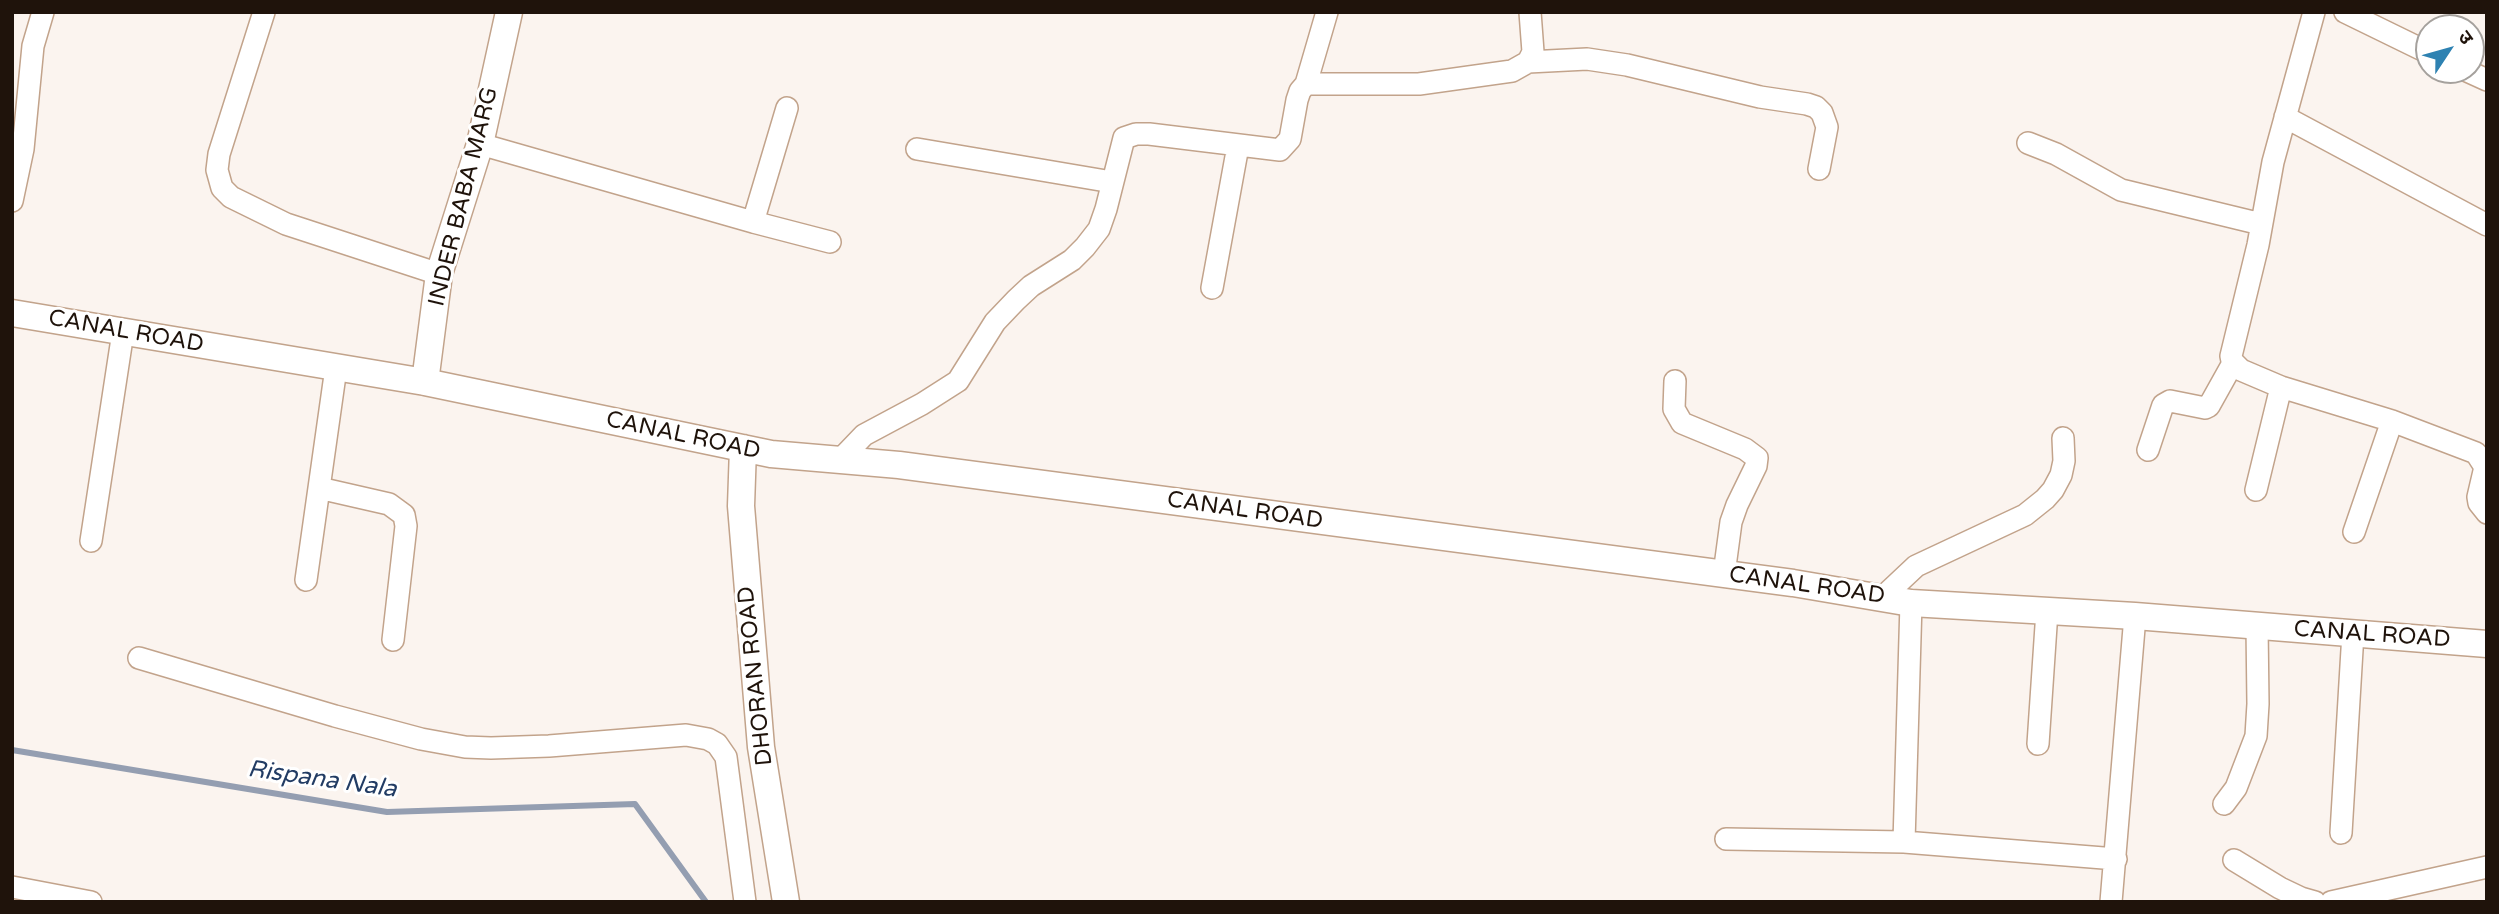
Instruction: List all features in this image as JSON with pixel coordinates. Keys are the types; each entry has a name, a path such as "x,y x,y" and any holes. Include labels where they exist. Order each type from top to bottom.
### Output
{"street":[{"path":"12,201 23,149 33,46 43,12"},
{"path":"264,12 219,154 217,170 222,188 231,197 286,224 439,274"},
{"name":"INDER BABA MARG","path":"425,382 439,274 480,144 509,12"},
{"path":"841,460 863,435 922,404 958,381 995,322 1031,286 1072,260 1085,247 1099,229 1121,144 1128,136 1149,134 1272,150 1284,148 1290,139 1297,100 1306,84 1327,12"},
{"path":"1528,62 1534,43 1530,12"},
{"path":"2314,12 2285,117 2249,287 2231,356 2233,363 2241,370 2281,387 2392,421 2473,451 2485,461 2478,497 2487,513"},
{"path":"2345,12 2415,45"},
{"path":"1306,84 1369,86 1431,82 1503,74 1528,62 1587,60 1627,65 1760,97 1816,107 1822,113 1827,127 1819,169"},
{"path":"753,222 787,108"},
{"path":"2285,117 2487,225"},
{"path":"2028,143 2056,154 2121,190 2261,224"},
{"path":"480,144 830,242"},
{"path":"1212,288 1238,146"},
{"path":"917,149 1112,182"},
{"name":"CANAL ROAD","path":"12,313 425,382 771,454 899,465 1724,574 1911,603 2487,644"},
{"path":"91,541 123,331"},
{"path":"2148,450 2163,405 2171,401 2205,408 2209,406 2233,363"},
{"path":"306,580 337,368"},
{"path":"1675,381 1674,409 1682,424 1745,449 1756,458 1756,466 1731,522 1724,574"},
{"path":"2256,490 2281,387"},
{"path":"2354,532 2392,421"},
{"path":"1883,597 1916,566 2025,515 2045,499 2061,475 2064,461 2063,438"},
{"name":"DHORAN ROAD","path":"743,448 741,506 761,747 786,902"},
{"path":"318,488 389,503 404,515 406,526 393,640"},
{"path":"1904,842 1911,603"},
{"path":"2038,744 2047,611"},
{"path":"2111,902 2135,617"},
{"path":"2224,804 2236,788 2256,736 2257,626"},
{"path":"2341,832 2353,633"},
{"path":"139,658 421,740 491,748 686,735 697,736 717,744 726,757 745,902"},
{"path":"1726,839 1904,842 2116,859"},
{"path":"2234,860 2280,888 2315,902"},
{"path":"2330,902 2487,867"},
{"path":"12,887 62,899 91,902"}],"waterway":[{"name":"Rispana Nala","path":"12,750 387,812 635,804 706,902"}]}
